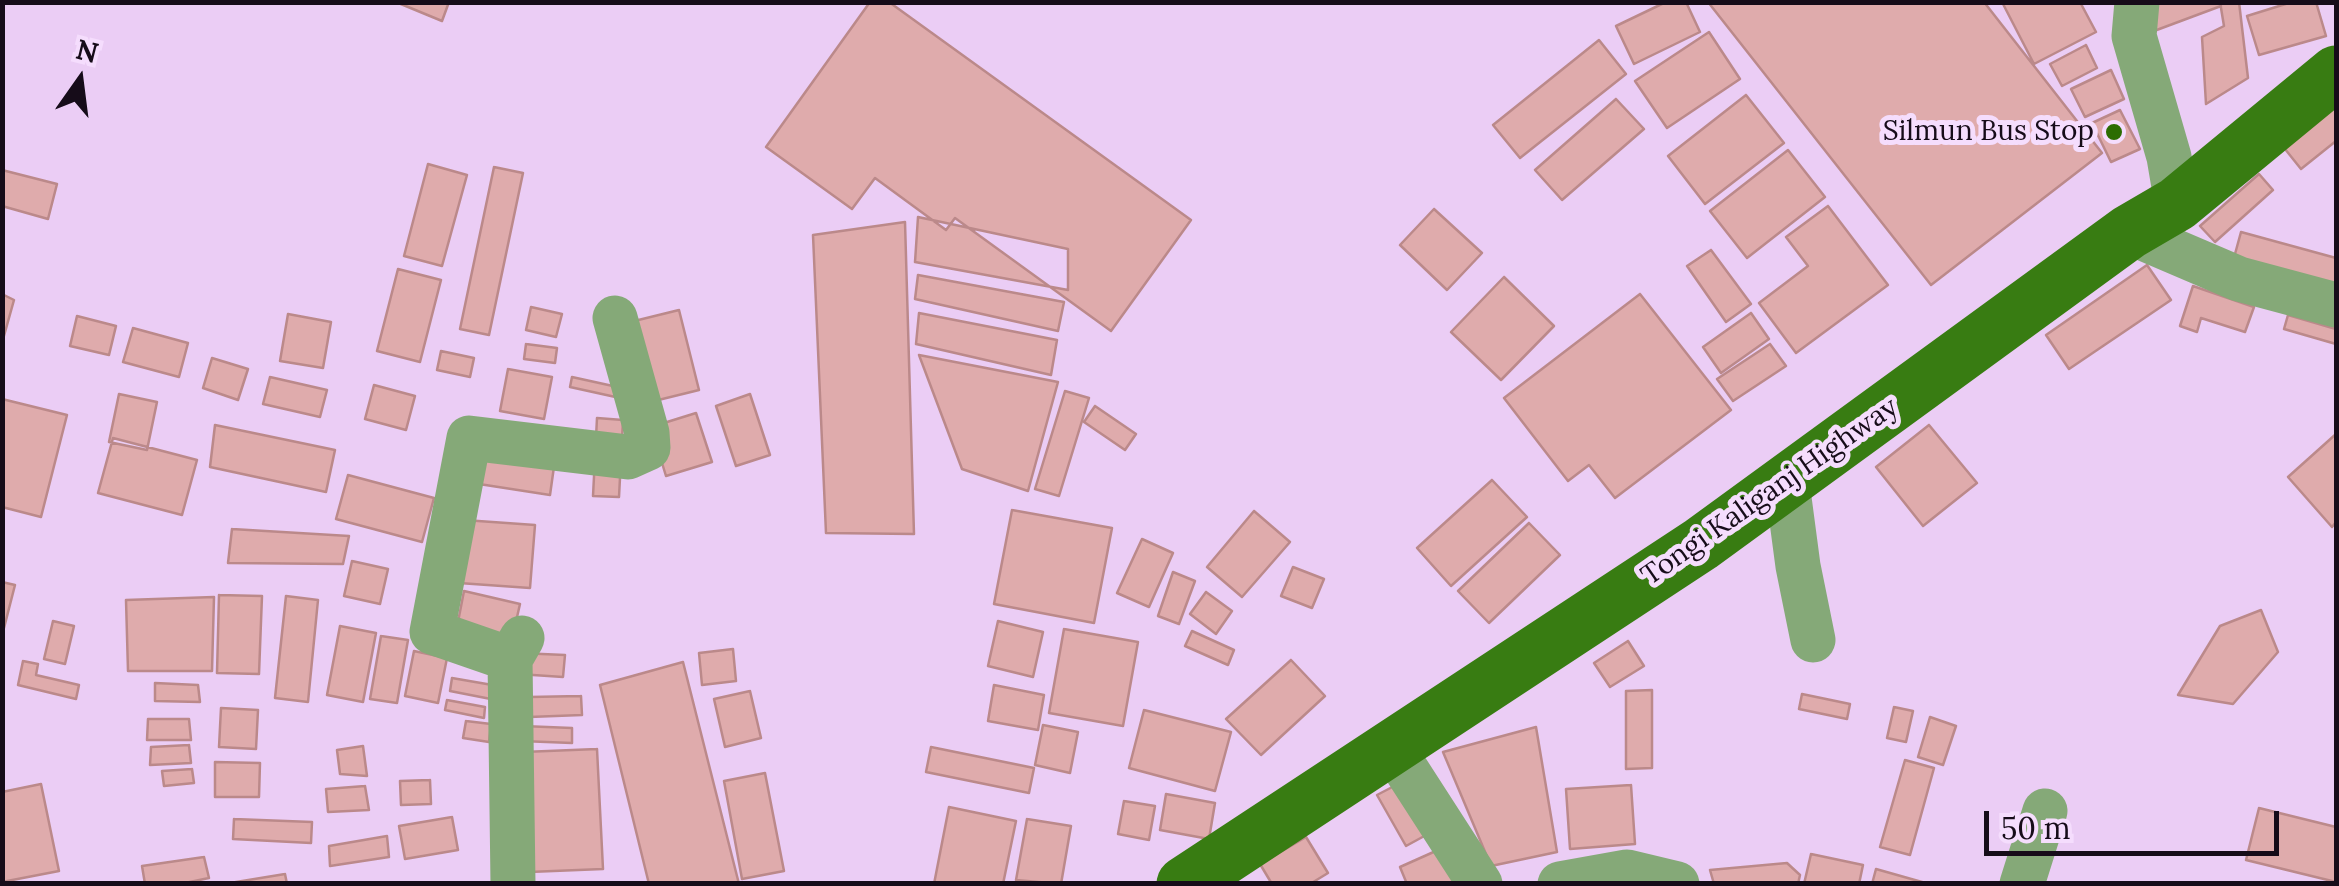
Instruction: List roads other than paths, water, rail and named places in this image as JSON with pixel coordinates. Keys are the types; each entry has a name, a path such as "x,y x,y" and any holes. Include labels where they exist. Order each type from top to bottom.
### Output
{"main road":[{"name":"Tongi Kaliganj Highway","path":"1184,884 1701,544 2129,232 2177,204 2336,73"}],"street":[{"path":"2137,2 2134,36 2169,156 2177,204"},
{"path":"2129,232 2239,279 2336,305"},
{"path":"513,884 516,649 432,632 469,438 628,456 648,448 615,318"},
{"path":"1787,483 1798,566 1814,640"},
{"path":"1391,746 1480,884"},
{"path":"2022,884 2045,811"},
{"path":"1560,884 1627,872 1677,884"}],"place":[{"name":"Silmun Bus Stop","path":"2114,132"}]}
